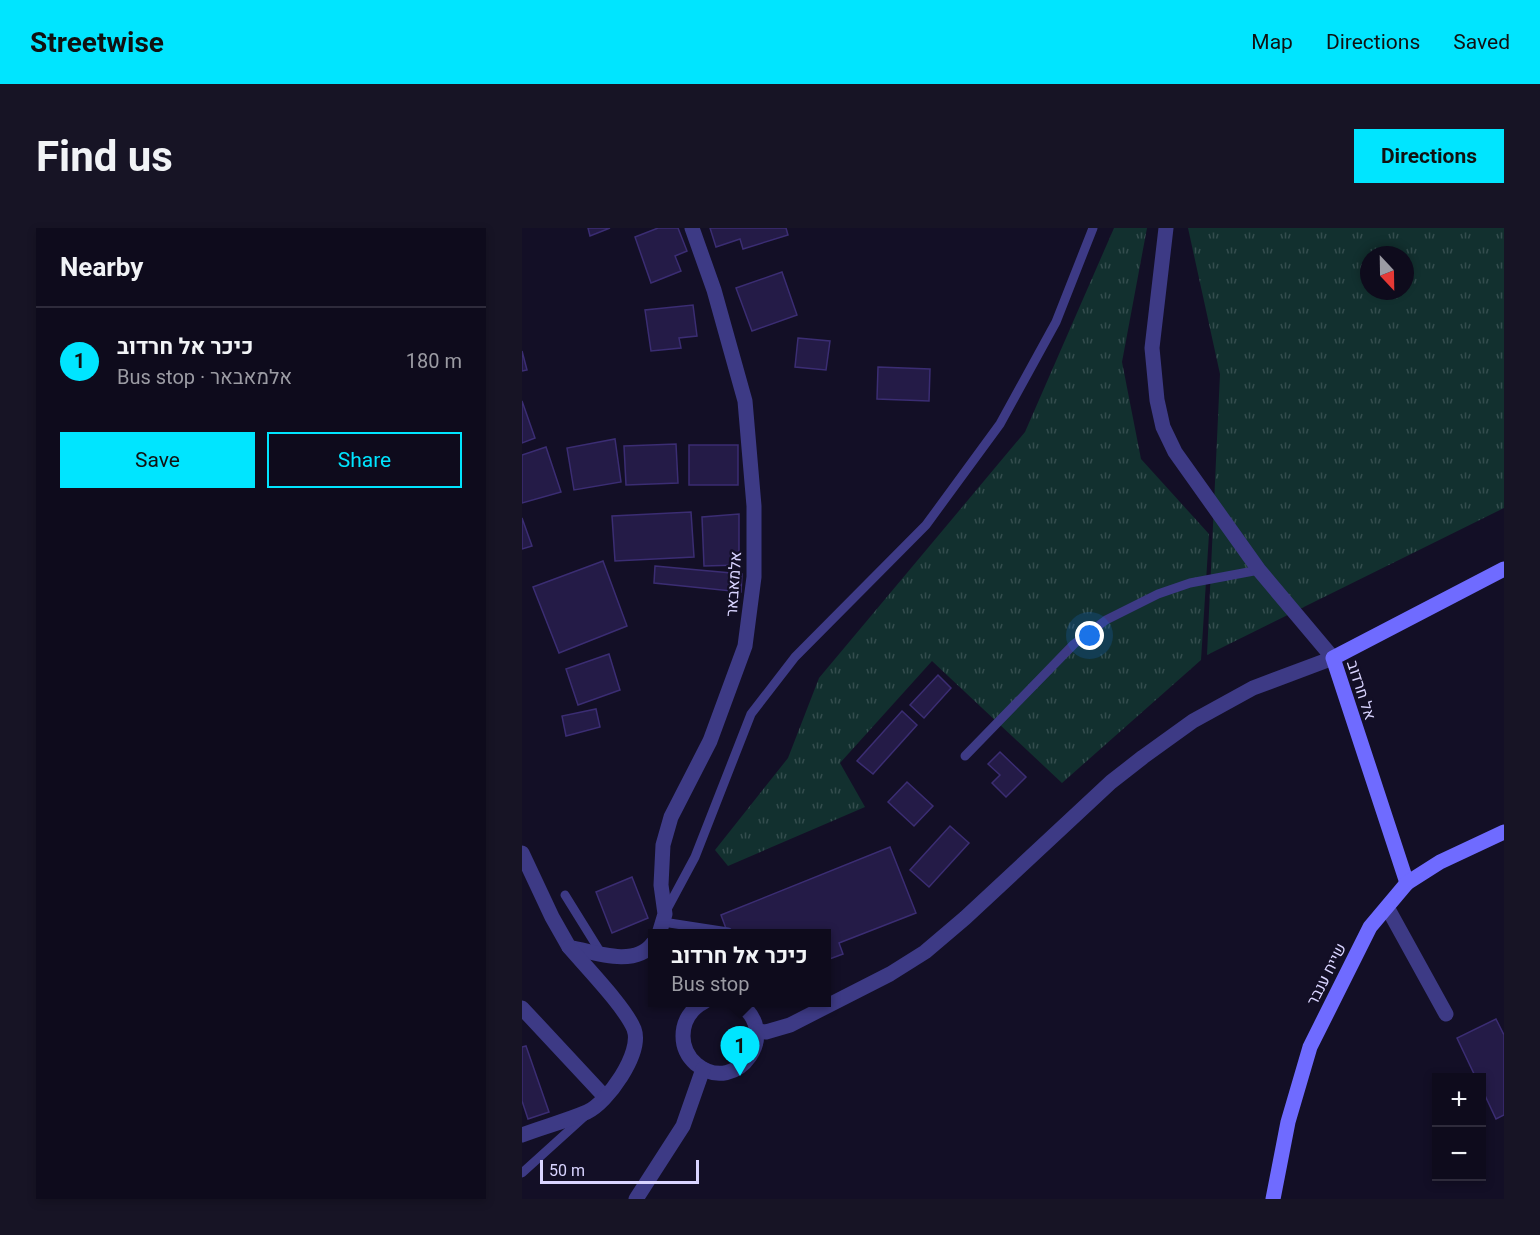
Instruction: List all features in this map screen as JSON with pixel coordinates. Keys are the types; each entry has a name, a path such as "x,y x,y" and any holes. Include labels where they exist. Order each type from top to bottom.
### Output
{"street":[{"name":"אלמאבאר","path":"662,923 663,845 671,817 710,741 745,646 754,577 754,506 745,401 714,290 692,228"},
{"path":"831,1005 890,974 925,952 1111,782 1193,721 1253,688 1333,658 1259,570 1175,452 1163,427 1157,400 1152,348 1166,228"},
{"name":"אל חרדוב","path":"1407,883 1333,658 1504,569"},
{"name":"שייח ענבר","path":"1273,1199 1288,1122 1310,1047 1370,927 1407,883 1440,862 1504,832"},
{"path":"522,853 552,917 569,946 625,1013 635,1030 634,1049 625,1071 589,1111 522,1135"},
{"path":"1387,907 1446,1014"},
{"path":"569,946 621,957 648,949"},
{"path":"698,1007 690,1014 683,1036 687,1053 704,1069 721,1073 741,1066 755,1049 757,1031 751,1015 742,1007"},
{"path":"757,1031 766,1032 790,1025 827,1007"},
{"path":"522,1008 604,1096"},
{"path":"636,1199 683,1126 704,1069"}],"lane":[{"path":"706,929 662,923 695,857 751,714 795,657 926,525 1000,424 1056,322 1093,228"},
{"path":"965,756 1074,644 1106,620 1158,594 1190,583 1259,570"},
{"path":"565,895 601,953"},
{"path":"522,1173 589,1111"}],"green space":[{"path":"1114,228 1147,228 1122,362 1141,459 1209,534 1201,660 1062,783 932,661 840,763 865,807 728,866 715,850 788,758 819,678 1025,432"},
{"path":"1188,228 1504,228 1504,508 1207,655 1220,374"}],"building":[{"path":"588,228 610,228 590,236"},
{"path":"658,228 678,228 687,251 675,256 681,271 651,283 635,237"},
{"path":"710,228 786,228 788,235 743,249 740,239 716,247"},
{"path":"782,272 797,315 752,331 736,288"},
{"path":"693,305 697,336 679,338 681,348 651,351 645,310"},
{"path":"798,338 830,341 826,370 795,367"},
{"path":"522,351 527,370 522,371"},
{"path":"878,367 930,369 929,401 877,399"},
{"path":"522,401 535,438 522,443"},
{"path":"615,439 621,482 574,490 567,448"},
{"path":"676,444 678,483 626,485 624,446"},
{"path":"689,445 738,445 738,485 689,485"},
{"path":"546,447 561,492 522,503 522,455"},
{"path":"691,512 694,557 615,561 612,516"},
{"path":"739,514 739,565 704,566 702,517"},
{"path":"522,518 532,546 522,549"},
{"path":"603,561 627,626 559,653 533,587"},
{"path":"655,566 742,574 741,592 654,583"},
{"path":"609,654 620,690 578,705 566,669"},
{"path":"938,675 951,688 924,718 910,705"},
{"path":"596,709 600,727 566,736 562,716"},
{"path":"902,711 917,725 873,774 857,761"},
{"path":"1000,752 1026,777 1006,797 992,783 1000,775 988,764"},
{"path":"907,782 933,806 914,826 888,802"},
{"path":"950,826 969,843 929,887 910,870"},
{"path":"890,847 916,913 839,943 843,954 831,958 831,929 726,929 721,915"},
{"path":"632,877 648,918 612,933 596,892"},
{"path":"1496,1019 1504,1035 1504,1115 1496,1119 1486,1098 1486,1073 1474,1073 1457,1038"},
{"path":"526,1046 549,1112 528,1119 522,1101 522,1047"}],"place":[{"name":"כיכר אל חרדוב","path":"740,1076"}]}
